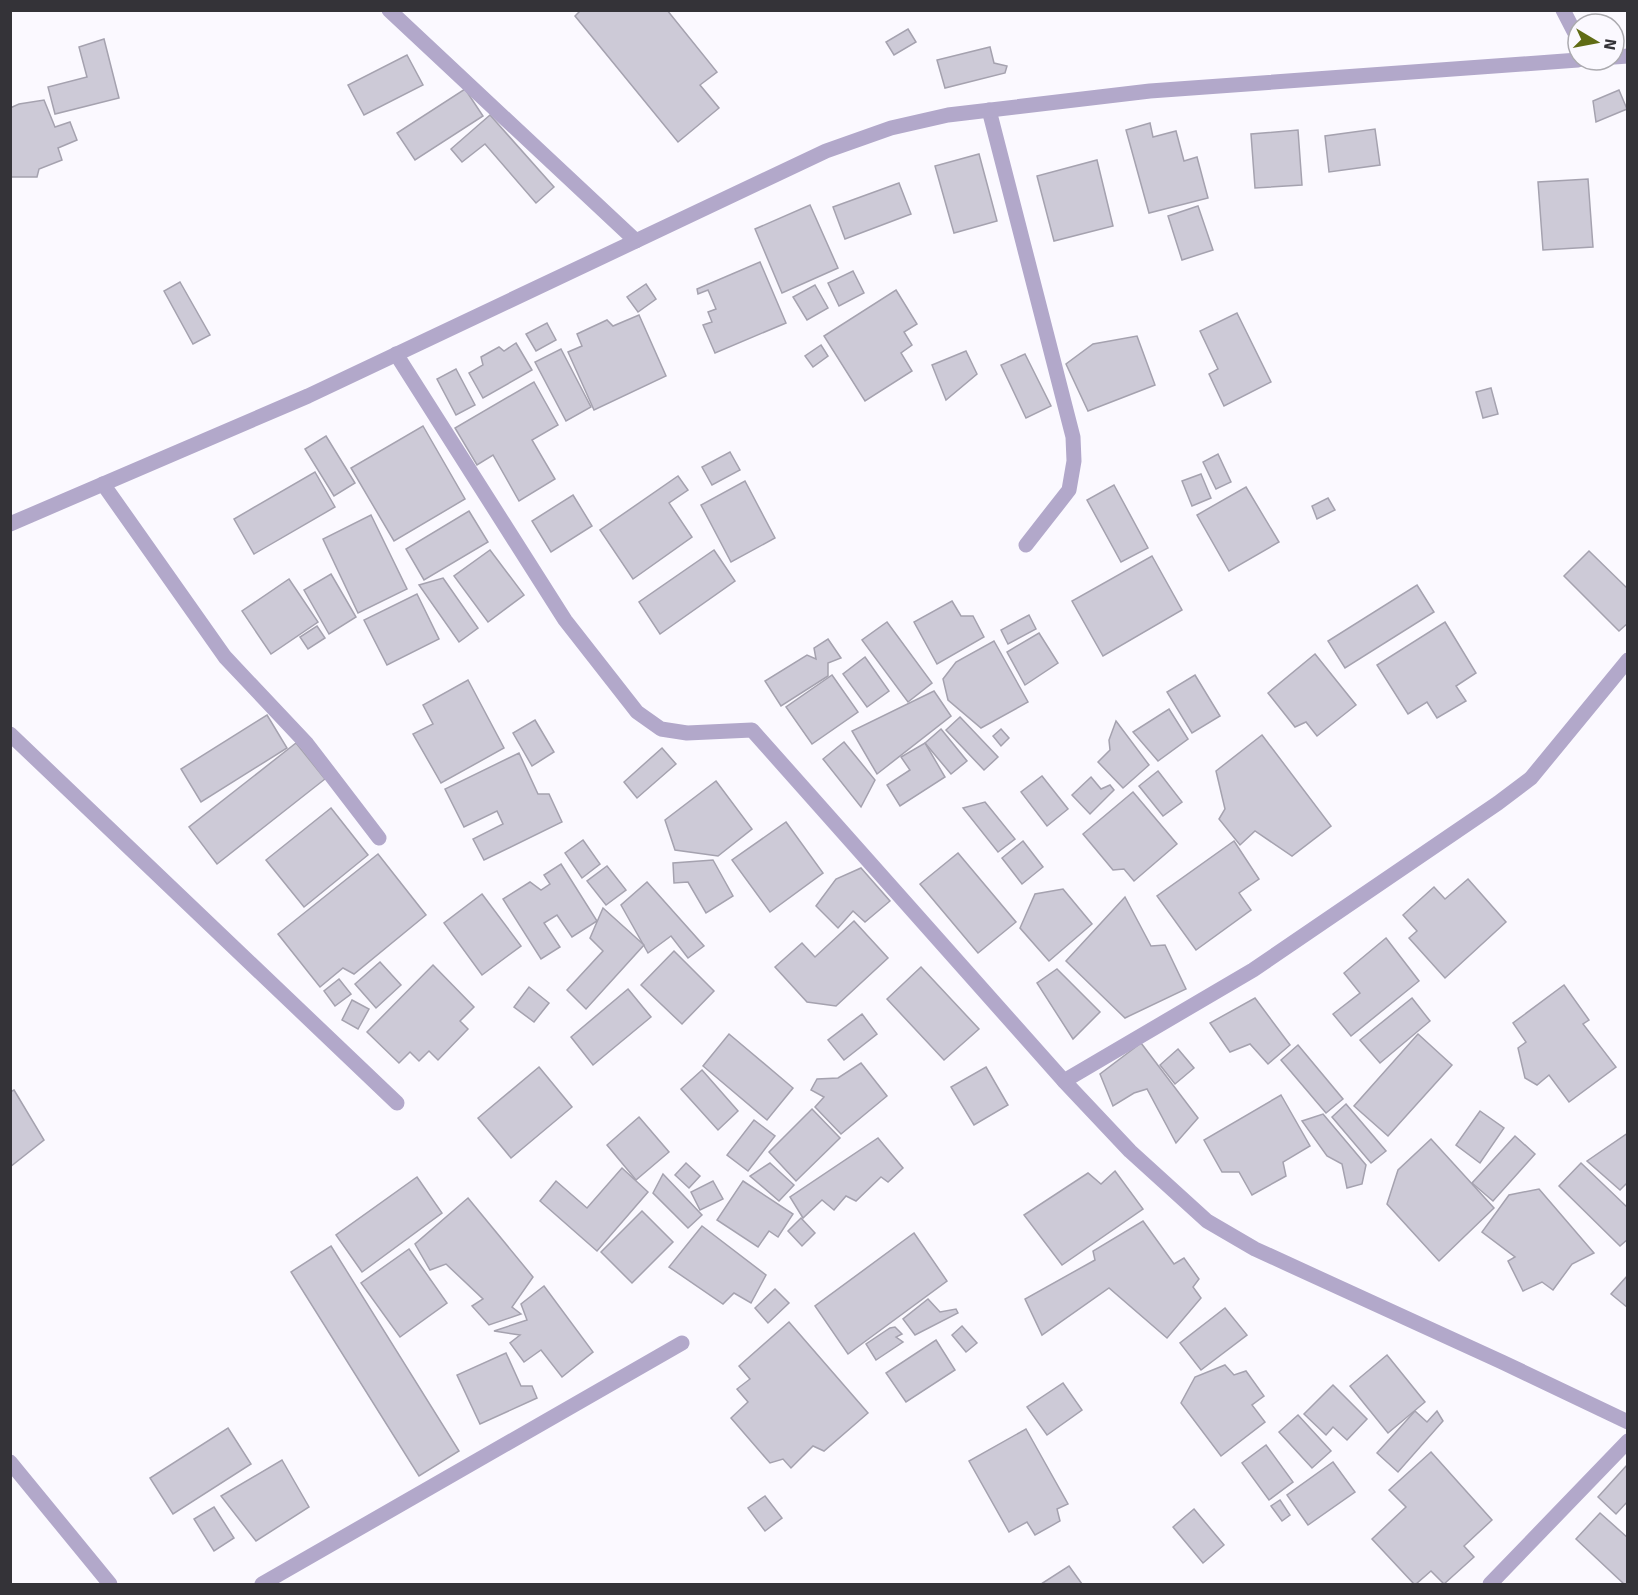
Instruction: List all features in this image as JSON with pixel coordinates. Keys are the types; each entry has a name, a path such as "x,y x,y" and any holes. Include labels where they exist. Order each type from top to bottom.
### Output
{"street":[{"path":"389,10 636,241"},
{"path":"10,524 308,396 826,151 891,128 948,114 1150,91 1566,61"},
{"path":"989,110 1073,436 1074,461 1069,490 1026,545"},
{"path":"396,354 565,620 637,712 661,729 687,733 752,730 1064,1082 1130,1151 1207,1221 1255,1249 1628,1422"},
{"path":"103,484 225,657 307,744 379,838"},
{"path":"1064,1082 1253,970 1498,803 1531,778 1628,660"},
{"path":"10,734 398,1103"},
{"path":"262,1584 682,1343"},
{"path":"1490,1584 1628,1441"},
{"path":"10,1462 110,1584"}],"building":[{"path":"581,10 667,10 717,72 700,85 719,108 678,142 575,16"},
{"path":"908,29 916,42 894,55 886,42"},
{"path":"104,39 119,98 55,114 48,87 87,77 79,47"},
{"path":"990,47 994,63 1007,66 1005,73 945,88 937,60"},
{"path":"407,55 423,85 364,115 348,85"},
{"path":"465,89 483,116 415,160 397,133"},
{"path":"1619,90 1627,109 1596,122 1593,101"},
{"path":"44,100 55,127 70,122 77,140 58,148 62,160 39,169 37,177 10,177 10,108 19,104"},
{"path":"490,115 554,187 536,203 485,144 462,162 451,149"},
{"path":"1150,123 1153,137 1176,131 1184,161 1197,157 1208,198 1149,213 1126,130"},
{"path":"1375,129 1380,165 1329,172 1325,136"},
{"path":"1298,130 1302,185 1255,188 1251,134"},
{"path":"979,154 997,221 954,233 935,166"},
{"path":"1097,160 1113,226 1054,241 1037,176"},
{"path":"1588,179 1593,247 1543,250 1538,182"},
{"path":"899,183 911,214 845,239 833,207"},
{"path":"810,205 838,268 782,293 755,229"},
{"path":"1198,206 1213,250 1182,260 1168,216"},
{"path":"760,262 786,323 715,353 703,325 712,322 708,312 716,309 708,290 698,294 697,289"},
{"path":"853,271 864,293 839,306 828,283"},
{"path":"180,282 210,335 193,344 164,291"},
{"path":"646,284 656,299 638,312 627,297"},
{"path":"815,285 828,308 807,320 793,297"},
{"path":"896,290 917,324 904,332 912,345 901,353 912,371 865,401 824,336"},
{"path":"1237,313 1271,382 1224,406 1209,374 1218,369 1200,331"},
{"path":"639,315 666,376 594,410 568,352 582,346 577,334 607,320 613,326"},
{"path":"547,323 556,340 536,351 526,334"},
{"path":"1137,336 1155,385 1088,411 1066,364 1093,344"},
{"path":"516,343 532,370 483,398 469,373 483,365 481,357 499,347 504,351"},
{"path":"821,345 828,356 813,367 805,356"},
{"path":"561,349 591,407 566,421 535,362"},
{"path":"966,351 977,374 946,400 932,365"},
{"path":"1025,354 1051,406 1026,418 1001,365"},
{"path":"456,369 475,405 456,415 437,379"},
{"path":"534,382 558,425 532,440 555,479 519,501 493,455 477,465 455,428"},
{"path":"1491,388 1498,414 1483,418 1476,392"},
{"path":"423,426 465,499 394,541 351,468"},
{"path":"326,436 355,483 334,496 305,449"},
{"path":"730,452 740,470 712,485 702,467"},
{"path":"1218,454 1231,482 1216,489 1203,462"},
{"path":"315,472 335,507 254,554 234,519"},
{"path":"1201,474 1211,498 1192,506 1182,481"},
{"path":"678,476 688,490 669,503 692,537 633,579 600,530"},
{"path":"745,481 775,538 731,562 701,505"},
{"path":"1114,485 1148,548 1121,562 1087,500"},
{"path":"1246,487 1279,542 1229,571 1197,515"},
{"path":"573,495 592,526 551,552 532,521"},
{"path":"1328,498 1335,510 1317,519 1312,506"},
{"path":"469,511 488,542 424,580 406,549"},
{"path":"371,515 407,589 358,613 323,539"},
{"path":"490,550 524,595 488,622 454,576"},
{"path":"714,550 735,581 660,634 639,602"},
{"path":"1589,551 1628,589 1628,623 1619,631 1564,576"},
{"path":"1152,556 1182,610 1103,656 1072,601"},
{"path":"331,574 356,617 329,634 304,590"},
{"path":"443,578 478,628 459,642 419,585"},
{"path":"289,579 318,622 271,654 242,611"},
{"path":"1417,585 1434,612 1345,668 1328,641"},
{"path":"417,594 439,639 387,665 364,620"},
{"path":"952,601 961,616 973,616 984,637 937,664 914,622"},
{"path":"1029,615 1036,629 1008,644 1001,630"},
{"path":"887,622 932,683 908,702 862,640"},
{"path":"1445,622 1476,673 1456,686 1466,701 1437,718 1427,702 1408,714 1377,665"},
{"path":"317,626 325,638 308,649 300,637"},
{"path":"1039,633 1058,663 1025,685 1007,652"},
{"path":"828,639 841,658 828,663 828,676 781,706 765,681 807,655 816,659 814,648"},
{"path":"994,641 1028,702 981,728 948,700 943,679 956,662"},
{"path":"1315,654 1356,705 1317,736 1306,722 1295,727 1268,693"},
{"path":"865,657 889,691 867,707 843,674"},
{"path":"832,675 858,712 812,744 786,707"},
{"path":"1195,675 1220,716 1192,733 1167,692"},
{"path":"468,680 504,748 441,783 413,734 433,724 423,705"},
{"path":"934,691 951,716 877,774 852,731"},
{"path":"1169,709 1188,739 1158,761 1133,732"},
{"path":"267,715 287,748 201,802 181,769"},
{"path":"960,717 998,757 984,770 946,730"},
{"path":"535,720 554,752 532,766 513,733"},
{"path":"1116,721 1149,765 1123,788 1098,762 1110,750 1109,740"},
{"path":"941,729 967,761 951,774 925,743"},
{"path":"1001,729 1009,738 1001,746 993,736"},
{"path":"1262,735 1331,826 1292,856 1255,831 1240,845 1219,819 1225,809 1216,771"},
{"path":"844,742 875,780 861,807 823,759"},
{"path":"296,743 325,779 217,864 189,827"},
{"path":"925,743 945,777 900,806 887,785 910,770 901,757"},
{"path":"662,748 676,764 637,798 624,782"},
{"path":"519,753 538,794 549,794 562,822 484,860 473,839 503,824 497,811 464,827 445,789"},
{"path":"1158,771 1182,802 1163,816 1139,786"},
{"path":"1042,776 1068,809 1047,826 1021,792"},
{"path":"1091,777 1101,789 1110,785 1114,790 1090,814 1072,795"},
{"path":"716,781 752,829 718,856 675,850 665,820"},
{"path":"1133,792 1177,844 1134,881 1124,869 1113,870 1083,834"},
{"path":"985,802 1015,839 998,852 963,808"},
{"path":"331,808 368,855 304,907 266,860"},
{"path":"786,822 823,873 770,912 732,860"},
{"path":"583,840 600,864 582,878 565,853"},
{"path":"1023,841 1043,867 1022,884 1002,858"},
{"path":"1234,841 1259,879 1239,893 1251,910 1196,950 1157,896"},
{"path":"958,853 1016,922 978,953 920,884"},
{"path":"378,854 426,915 354,974 343,968 320,987 278,934"},
{"path":"713,860 733,896 706,913 688,882 674,883 673,863"},
{"path":"561,864 597,921 572,937 557,915 544,923 560,947 541,959 503,899 530,882 541,890 550,884 544,875"},
{"path":"607,866 626,890 606,905 587,881"},
{"path":"861,868 890,901 865,922 853,911 838,928 816,906 836,879"},
{"path":"1468,879 1506,922 1445,978 1409,938 1417,931 1403,915 1434,887 1445,899"},
{"path":"647,882 704,946 688,958 671,936 648,953 621,905"},
{"path":"1063,889 1092,924 1049,961 1020,928 1035,894"},
{"path":"482,894 521,946 482,975 444,923"},
{"path":"1125,897 1151,946 1165,945 1186,989 1125,1018 1066,961"},
{"path":"603,908 644,945 586,1009 567,990 603,951 590,938"},
{"path":"854,921 888,958 836,1006 807,1002 775,967 802,943 815,957"},
{"path":"1386,938 1419,981 1351,1036 1333,1014 1360,993 1344,973"},
{"path":"674,951 714,991 682,1024 641,985"},
{"path":"380,962 401,985 376,1008 355,984"},
{"path":"433,965 474,1007 460,1021 468,1029 438,1060 429,1051 419,1061 410,1052 399,1063 367,1032"},
{"path":"921,967 979,1029 944,1060 887,999"},
{"path":"1057,969 1100,1012 1073,1039 1037,983"},
{"path":"339,979 351,994 335,1006 324,991"},
{"path":"1564,985 1589,1020 1583,1024 1616,1067 1569,1102 1549,1075 1537,1085 1525,1078 1518,1048 1526,1042 1513,1023"},
{"path":"529,987 549,1003 534,1022 514,1007"},
{"path":"628,989 651,1017 593,1065 571,1037"},
{"path":"1255,998 1290,1045 1268,1064 1250,1044 1230,1052 1210,1023"},
{"path":"1412,998 1430,1021 1380,1063 1360,1040"},
{"path":"352,1000 369,1009 358,1029 342,1020"},
{"path":"862,1014 877,1034 844,1060 828,1040"},
{"path":"729,1034 793,1088 767,1120 703,1066"},
{"path":"1418,1034 1452,1065 1388,1136 1354,1106"},
{"path":"1141,1043 1198,1118 1176,1143 1147,1089 1134,1093 1113,1106 1100,1074"},
{"path":"1298,1045 1343,1099 1326,1113 1281,1060"},
{"path":"1178,1049 1194,1068 1175,1084 1160,1065"},
{"path":"861,1063 887,1096 841,1134 815,1107 824,1097 811,1090 817,1079 838,1078"},
{"path":"539,1067 572,1107 511,1158 478,1118"},
{"path":"986,1067 1008,1105 974,1125 951,1087"},
{"path":"702,1070 738,1111 718,1130 681,1089"},
{"path":"14,1090 44,1140 10,1167 10,1092"},
{"path":"1281,1095 1310,1146 1283,1162 1286,1176 1252,1195 1239,1172 1222,1172 1204,1140"},
{"path":"1346,1104 1386,1151 1371,1163 1332,1117"},
{"path":"812,1109 840,1138 796,1181 769,1152"},
{"path":"1480,1111 1504,1128 1480,1163 1456,1145"},
{"path":"1323,1114 1366,1165 1362,1184 1347,1188 1342,1164 1327,1156 1302,1121"},
{"path":"639,1117 669,1152 636,1180 607,1145"},
{"path":"754,1120 775,1136 748,1171 727,1155"},
{"path":"1628,1133 1628,1182 1620,1190 1587,1161"},
{"path":"1515,1136 1535,1154 1493,1201 1472,1183"},
{"path":"878,1138 903,1168 888,1182 881,1177 856,1201 846,1196 834,1210 822,1200 803,1218 790,1197"},
{"path":"1431,1139 1494,1208 1439,1261 1387,1204 1398,1170"},
{"path":"686,1163 700,1176 689,1188 675,1175"},
{"path":"770,1163 794,1185 779,1201 750,1176"},
{"path":"1581,1163 1628,1208 1628,1239 1620,1246 1559,1186"},
{"path":"622,1168 648,1192 597,1251 540,1201 556,1181 587,1208"},
{"path":"1115,1171 1143,1209 1062,1265 1024,1215 1088,1173 1101,1184"},
{"path":"663,1174 702,1215 688,1228 653,1193"},
{"path":"417,1177 442,1213 362,1272 336,1235"},
{"path":"713,1181 723,1199 700,1210 691,1192"},
{"path":"743,1181 793,1214 778,1237 769,1231 758,1247 717,1220"},
{"path":"1539,1189 1594,1253 1572,1264 1553,1290 1542,1282 1523,1291 1508,1261 1515,1257 1482,1232 1509,1195"},
{"path":"468,1198 533,1277 512,1307 521,1314 489,1325 472,1306 483,1299 446,1264 430,1270 415,1244"},
{"path":"642,1211 673,1242 632,1283 601,1252"},
{"path":"801,1218 815,1233 802,1246 788,1231"},
{"path":"1143,1221 1174,1264 1184,1258 1199,1279 1193,1287 1201,1298 1167,1338 1109,1288 1042,1335 1025,1299 1095,1260 1093,1251"},
{"path":"702,1226 766,1275 751,1303 734,1293 723,1304 669,1267"},
{"path":"914,1233 947,1281 848,1354 815,1306"},
{"path":"331,1246 459,1451 419,1476 291,1272"},
{"path":"409,1249 447,1303 400,1337 361,1283"},
{"path":"1628,1275 1628,1308 1611,1294"},
{"path":"544,1286 593,1352 562,1377 541,1350 524,1362 510,1343 520,1335 494,1331 527,1320 521,1304"},
{"path":"775,1289 789,1303 768,1323 755,1308"},
{"path":"928,1299 940,1312 956,1309 958,1313 915,1335 903,1319"},
{"path":"1225,1308 1247,1335 1201,1370 1180,1343"},
{"path":"789,1322 868,1413 824,1451 813,1446 791,1468 783,1459 770,1463 731,1418 748,1402 737,1389 750,1379 739,1366"},
{"path":"962,1326 977,1343 966,1352 952,1335"},
{"path":"895,1327 902,1334 896,1337 903,1342 876,1360 866,1344"},
{"path":"936,1340 955,1370 906,1402 886,1373"},
{"path":"506,1353 521,1386 532,1386 537,1398 480,1424 457,1375"},
{"path":"1387,1355 1425,1402 1388,1433 1350,1386"},
{"path":"1225,1365 1234,1375 1246,1371 1264,1396 1252,1405 1265,1422 1221,1456 1181,1403 1195,1377"},
{"path":"1063,1383 1082,1410 1047,1435 1027,1407"},
{"path":"1333,1385 1367,1419 1347,1440 1333,1427 1326,1435 1304,1414"},
{"path":"1415,1411 1427,1422 1437,1411 1443,1421 1398,1472 1377,1453"},
{"path":"1298,1415 1331,1451 1312,1468 1279,1432"},
{"path":"228,1428 251,1464 173,1514 150,1478"},
{"path":"1026,1429 1068,1504 1057,1509 1060,1521 1035,1535 1027,1522 1009,1532 969,1461"},
{"path":"1266,1445 1293,1482 1269,1500 1242,1463"},
{"path":"1431,1452 1492,1520 1464,1546 1474,1557 1444,1584 1431,1571 1414,1584 1372,1539 1406,1507 1389,1490"},
{"path":"282,1460 309,1507 256,1541 221,1496"},
{"path":"1333,1462 1355,1492 1308,1525 1287,1495"},
{"path":"1628,1464 1628,1501 1616,1514 1598,1497"},
{"path":"765,1496 782,1518 765,1531 748,1508"},
{"path":"1280,1500 1290,1515 1282,1521 1271,1506"},
{"path":"214,1507 234,1538 214,1551 194,1519"},
{"path":"1194,1509 1224,1545 1203,1563 1173,1527"},
{"path":"1600,1513 1628,1538 1628,1584 1624,1584 1576,1539"},
{"path":"1069,1566 1082,1584 1041,1584"}]}
